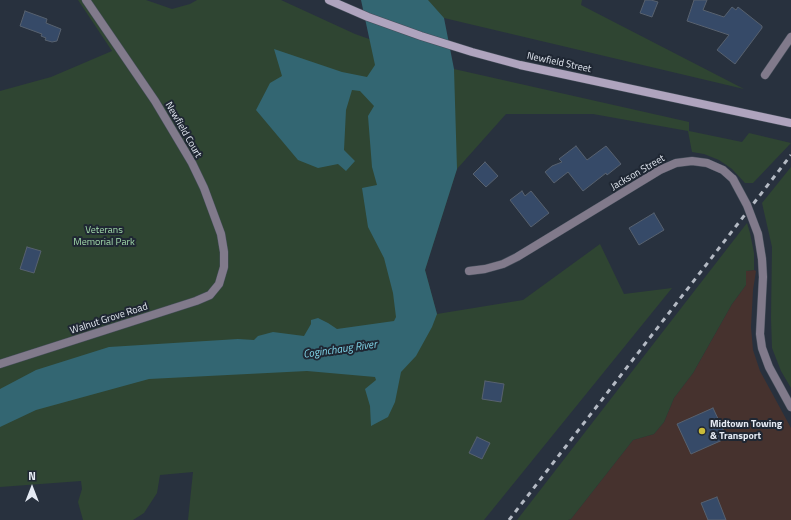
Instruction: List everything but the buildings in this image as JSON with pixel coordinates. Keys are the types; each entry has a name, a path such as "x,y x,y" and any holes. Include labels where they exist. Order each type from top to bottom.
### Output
{"main road":[{"name":"Newfield Street","path":"329,0 368,17 472,52 520,64 791,123"}],"street":[{"name":"Newfield Court","path":"86,0 177,136 204,188 221,234 224,252 224,267 219,284"},
{"path":"765,75 791,37"},
{"name":"Jackson Street","path":"469,271 503,264 517,257 660,170 676,162 692,161 707,164 723,170 734,180 748,205 758,234 763,276 760,334 762,348 769,366 791,407"},
{"name":"Walnut Grove Road","path":"0,364 196,301 210,295 219,284"}],"shaded area":[{"path":"746,271 756,271 753,290 751,327 753,350 760,371 791,428 791,520 568,520 571,519 633,440 654,434 664,422 674,398 693,373 732,304 746,285"}],"green space":[{"name":"Veterans Memorial Park","path":"78,0 146,0 172,9 190,4 197,0 281,0 355,34 454,69 689,122 689,131 742,142 749,133 791,143 753,183 745,183 732,169 719,160 704,154 692,152 688,131 593,114 506,114 457,169 425,270 437,314 523,300 600,244 624,294 672,288 484,520 188,520 193,472 160,475 157,493 144,513 133,520 83,520 78,502 82,489 81,481 0,487 0,91 51,77 112,51"},
{"path":"391,0 582,0 581,5 744,89 444,18"},
{"path":"791,167 791,388 781,371 772,348 772,247 762,203"},
{"path":"747,223 754,253 754,270 746,271 746,285 732,304 693,373 674,398 664,422 654,434 633,440 571,519 517,520"}],"water":[{"name":"Coginchaug River","path":"361,0 428,0 444,18 454,69 457,169 425,270 437,314 432,327 416,356 401,372 395,402 388,417 371,426 370,406 365,389 376,380 375,377 307,371 149,379 36,410 0,427 0,389 36,370 109,347 238,339 254,340 258,336 273,332 304,336 311,324 311,320 318,318 337,329 394,321 396,317 393,293 384,258 368,227 362,188 377,185 372,167 368,116 374,106 360,91 352,90 346,110 344,150 355,161 346,171 338,164 318,168 298,160 256,110 270,83 282,76 274,49 342,72 367,77 375,65"}],"railway":[{"path":"509,520 791,155"}],"place":[{"name":"Midtown Towing & Transport","path":"702,431"}]}
